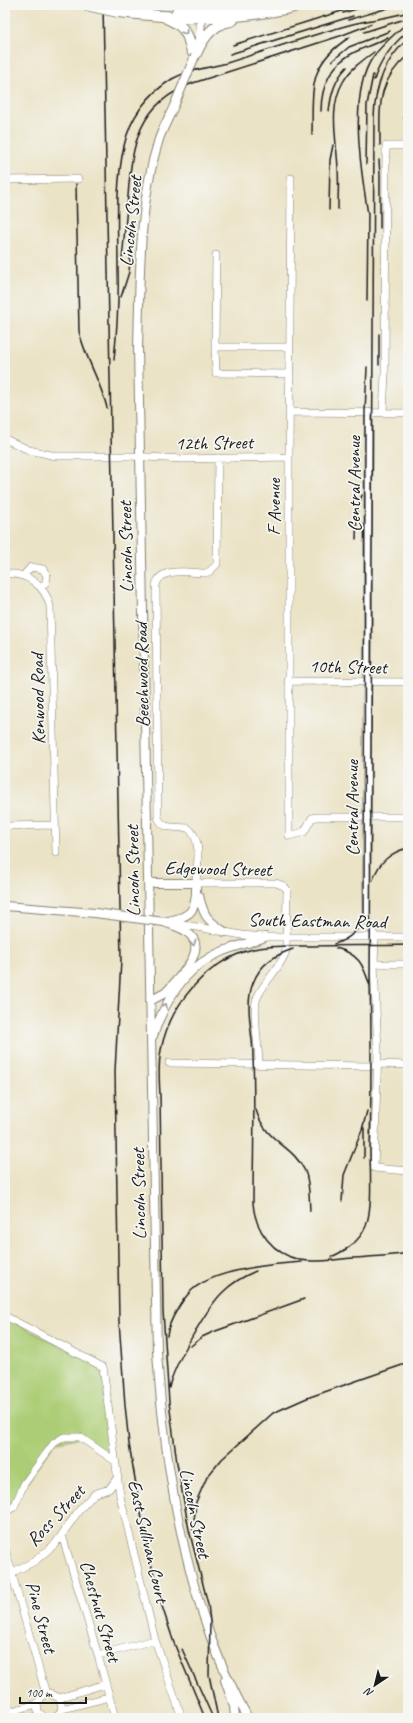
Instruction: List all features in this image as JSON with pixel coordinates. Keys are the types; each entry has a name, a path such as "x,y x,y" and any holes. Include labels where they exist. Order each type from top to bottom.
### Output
{"highway":[{"path":"86,5 201,15 240,16 302,5"},
{"path":"115,8 164,17 201,15 271,5"},
{"path":"164,17 184,29 189,39 191,51 195,56 203,40 214,28 240,16"}],"main road":[{"name":"Lincoln Street","path":"201,15 200,34 195,56 160,137 146,193 142,241 138,348 156,1322 162,1411 175,1498 184,1539 210,1637 248,1718"},
{"name":"Edgewood Street","path":"148,883 196,886"},
{"path":"164,922 179,919 188,915 195,906 196,886"},
{"path":"196,886 203,914 211,922 226,932"},
{"path":"5,906 96,913 164,922 187,931 193,939 196,948 190,964 165,993 150,1001"},
{"path":"151,1042 165,1005 174,990 186,976 208,958 220,952 265,937"},
{"path":"150,988 169,989"},
{"path":"223,1666 225,1681 234,1706 235,1718"}],"street":[{"path":"383,412 385,375 386,146 408,146"},
{"name":"F Avenue","path":"291,178 288,681 289,836 304,832 312,818 367,817"},
{"path":"5,180 78,179"},
{"path":"216,255 216,372 290,374"},
{"path":"215,347 290,347"},
{"path":"289,412 408,413"},
{"name":"Central Avenue","path":"368,412 367,918 375,937 374,964 377,1098 374,1168 408,1171"},
{"name":"12th Street","path":"6,440 29,450 56,456 140,456 152,458 289,457"},
{"name":"Beechwood Road","path":"196,886 196,836 188,828 168,827 163,825 158,817 156,585 160,576 168,573 206,573 217,564 218,458"},
{"path":"5,574 23,576 41,588 46,582 47,576 43,568 31,567 23,576"},
{"name":"Kenwood Road","path":"41,588 49,602 51,614 56,853"},
{"name":"10th Street","path":"288,681 408,682"},
{"path":"367,817 408,817"},
{"path":"5,826 55,825"},
{"name":"Edgewood Street","path":"196,886 276,883 284,886 287,893 287,936"},
{"name":"South Eastman Road","path":"164,922 265,937 408,937"},
{"path":"259,1063 256,1000 266,981 284,958 287,936"},
{"path":"374,964 408,964"},
{"path":"169,1063 259,1063 371,1066 377,1064 408,1065"},
{"name":"East Sullivan Court","path":"5,1316 103,1367 120,1496 155,1640 182,1718"},
{"path":"5,1512 14,1507 24,1484 54,1443 64,1436 80,1437 115,1461"},
{"name":"Ross Street","path":"13,1572 35,1561 55,1544 80,1509 94,1494 109,1489 118,1477"},
{"name":"Chestnut Street","path":"62,1535 115,1718"},
{"name":"Pine Street","path":"5,1549 13,1572 46,1694"},
{"path":"98,1655 155,1640"},
{"path":"43,1717 38,1712 37,1704 40,1698 46,1694 53,1694 60,1698 105,1684"},
{"path":"54,1718 62,1709 109,1697"},
{"path":"60,1698 62,1709"},
{"path":"5,1713 37,1704"},
{"path":"31,1718 43,1717"}],"green space":[{"path":"5,1318 101,1366 111,1458 80,1437 54,1443 11,1505 5,1510"}],"railway":[{"path":"103,5 121,960 115,1071 119,1321 129,1444 147,1548 162,1606 174,1643 205,1718"},
{"path":"343,13 370,5"},
{"path":"348,20 398,5"},
{"path":"233,45 348,9"},
{"path":"114,360 118,304 119,176 127,135 135,116 141,107 163,85 185,73 227,63 303,38 349,25 408,12"},
{"path":"230,54 353,16"},
{"path":"364,32 408,18"},
{"path":"368,214 362,177 358,133 361,91 365,72 373,57 385,43 408,22"},
{"path":"122,260 132,159 141,128 149,114 160,102 193,83 340,36 371,24"},
{"path":"332,61 349,47 390,31"},
{"path":"374,80 388,53 397,41 408,31"},
{"path":"312,135 313,91 319,68 326,57 336,47 350,37"},
{"path":"321,111 323,92 326,83 330,75 341,61 361,49 388,37"},
{"path":"370,986 374,117 376,95 383,74 393,55 408,39"},
{"path":"338,209 338,174 334,125 338,92 349,73 374,52"},
{"path":"380,145 380,107 385,85 390,75 408,55"},
{"path":"329,111 334,87 339,77 347,67"},
{"path":"366,164 367,105 373,75"},
{"path":"404,118 405,84 408,76"},
{"path":"329,210 330,160 333,145"},
{"path":"379,160 380,228"},
{"path":"76,184 79,331 107,408"},
{"path":"367,301 368,213"},
{"path":"121,297 129,272 131,248"},
{"path":"379,334 379,365"},
{"path":"334,944 356,931 364,917 365,412 367,367"},
{"path":"356,539 357,510 362,495"},
{"path":"373,880 378,868 386,859 396,852 408,848"},
{"path":"218,1718 209,1675 210,1621 208,1604 189,1530 177,1463 169,1402 163,1311 159,1072 161,1050 173,1016 193,987 220,963 236,955 253,949 274,946 408,945"},
{"path":"331,1257 352,1245 363,1232 370,1209 371,1188 370,986 359,961 350,953 336,948"},
{"path":"293,949 274,957 264,965 256,976 250,992 249,1010 254,1074 253,1203 257,1223 267,1240 274,1247 290,1257 300,1260 320,1261 408,1253"},
{"path":"256,1110 260,1121 266,1130 300,1162 305,1171 309,1186 310,1211"},
{"path":"342,1201 344,1175 362,1130 367,1111"},
{"path":"364,1128 364,1158"},
{"path":"167,1336 170,1323 180,1305 192,1290 202,1283 229,1272 260,1266 302,1262"},
{"path":"169,1388 183,1353 216,1299 234,1283 256,1271"},
{"path":"191,1346 202,1337 213,1332 304,1299"},
{"path":"193,1530 196,1502 207,1477 222,1459 273,1413 307,1398 408,1363"},
{"path":"182,1649 213,1718"}]}
